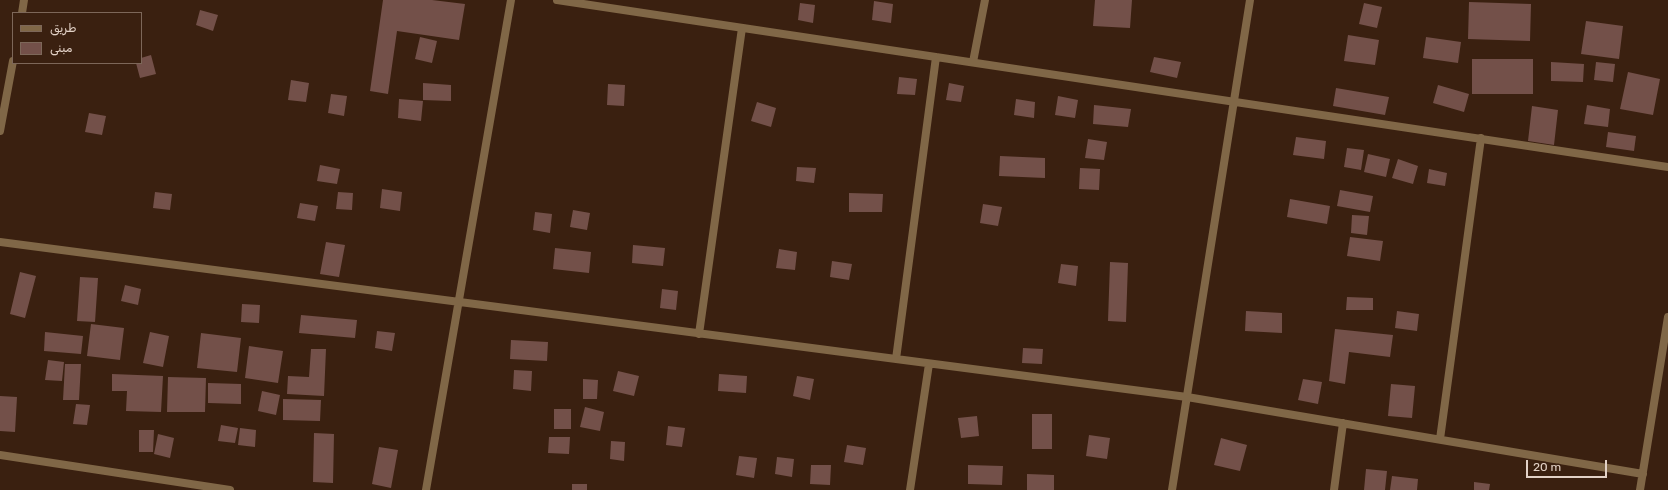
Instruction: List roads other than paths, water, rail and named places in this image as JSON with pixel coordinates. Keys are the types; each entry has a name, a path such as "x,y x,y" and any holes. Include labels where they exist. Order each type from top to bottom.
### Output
{"street":[{"path":"22,12 24,0"},
{"path":"426,490 512,0"},
{"path":"557,0 1668,167"},
{"path":"973,62 985,0"},
{"path":"1172,490 1250,0"},
{"path":"698,334 742,28"},
{"path":"896,359 936,57"},
{"path":"0,131 13,64"},
{"path":"1440,439 1481,138"},
{"path":"0,242 1187,397 1643,474"},
{"path":"1640,490 1668,317"},
{"path":"910,490 930,364"},
{"path":"1334,490 1343,423"},
{"path":"0,455 230,490"}]}
